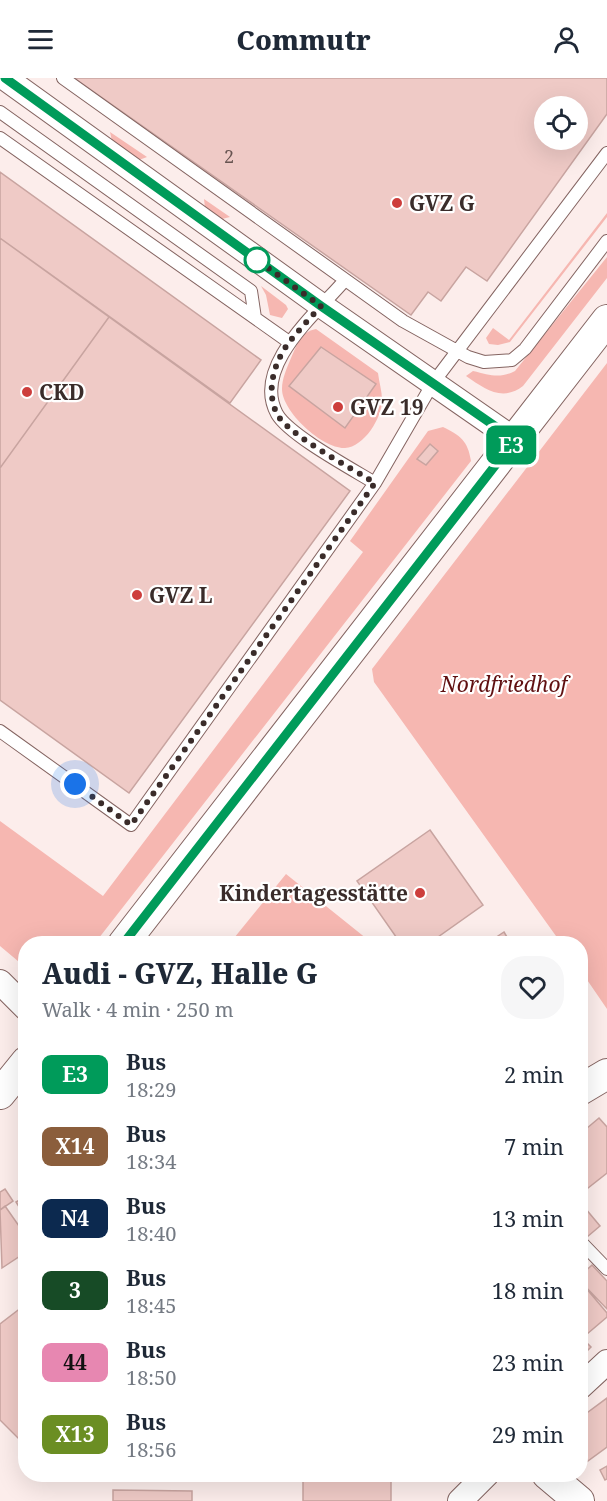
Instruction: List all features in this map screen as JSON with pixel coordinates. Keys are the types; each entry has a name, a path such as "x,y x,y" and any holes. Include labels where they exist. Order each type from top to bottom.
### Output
{"street":[{"path":"5,78 321,306 515,440"},
{"path":"129,936 607,320"},
{"path":"0,982 18,1000"},
{"path":"0,1094 18,1072"},
{"path":"588,1085 607,1074"},
{"path":"588,1380 607,1362"},
{"path":"460,1501 479,1482"},
{"path":"556,1482 579,1501"}],"lane":[{"path":"63,78 403,321 483,363 512,360 525,349 607,241"},
{"path":"0,112 251,291 255,318"},
{"path":"0,138 289,342"},
{"path":"0,731 131,825 375,483 433,383 607,153"},
{"path":"345,280 289,342 276,365 270,392 277,415 294,432 375,483"},
{"path":"588,1249 607,1269"}],"green space":[{"path":"110,132 147,157 139,160 112,141"},
{"path":"204,199 230,217 222,219 205,208"},
{"path":"607,213 607,217 510,342 498,345 489,344 486,338 493,328 509,340"},
{"path":"607,257 607,278 523,386 508,393 494,392 466,376 473,371 499,376 515,371"},
{"path":"261,286 286,305 288,309 282,318 270,315 266,295"},
{"path":"316,329 378,373 382,393 379,415 371,430 359,443 345,448 336,447 315,436 296,418 284,398 283,381 295,348 306,333"},
{"name":"Nordfriedhof","path":"607,363 607,1009 588,981 588,936 556,936 374,682 372,669"},
{"path":"443,427 454,433 468,448 471,461 100,936 18,936 18,961 0,946 0,821 103,896 363,552 350,541 428,431"},
{"path":"286,874 363,936 236,936"}],"building":[{"name":"GVZ G","path":"74,78 607,78 607,114 588,140 588,96 534,96 534,150 581,150 487,281 466,267 441,301 428,292 411,315"},
{"path":"0,172 261,360 230,403 0,238"},
{"name":"CKD","path":"0,238 109,317 0,468"},
{"name":"GVZ L","path":"109,317 350,491 129,793 0,700 0,468"},
{"name":"GVZ 19","path":"321,347 376,384 345,428 289,386"},
{"path":"430,444 438,451 426,465 417,459"},
{"name":"Kindertagesstätte","path":"430,830 483,905 439,936 395,936 357,881"},
{"path":"599,1118 607,1127 607,1173 588,1188 588,1127"},
{"path":"5,1189 13,1201 0,1210 0,1192"},
{"path":"5,1206 18,1225 18,1257 2,1268 0,1210"},
{"path":"588,1212 600,1226 588,1236"},
{"path":"592,1265 607,1281 607,1309 588,1289 588,1269"},
{"path":"588,1290 607,1313 607,1317 588,1333"},
{"path":"18,1310 18,1438 0,1420 0,1324"},
{"path":"607,1398 607,1447 588,1461 588,1412"},
{"path":"607,1466 607,1479 605,1480 600,1470"},
{"path":"303,1482 391,1482 391,1501 303,1501"},
{"path":"113,1490 192,1491 192,1501 113,1501"}],"bus line":[{"name":"E3","path":"5,78 321,306 515,440 129,936"}],"place":[{"name":"GVZ G","path":"397,203"},
{"name":"CKD","path":"27,392"},
{"name":"GVZ 19","path":"338,407"},
{"name":"GVZ L","path":"137,595"},
{"name":"Kindertagesstätte","path":"420,893"}],"route":[{"path":"75,784 131,825 375,483 294,432 277,415 270,392 276,365 289,342 321,306 257,260"}]}
